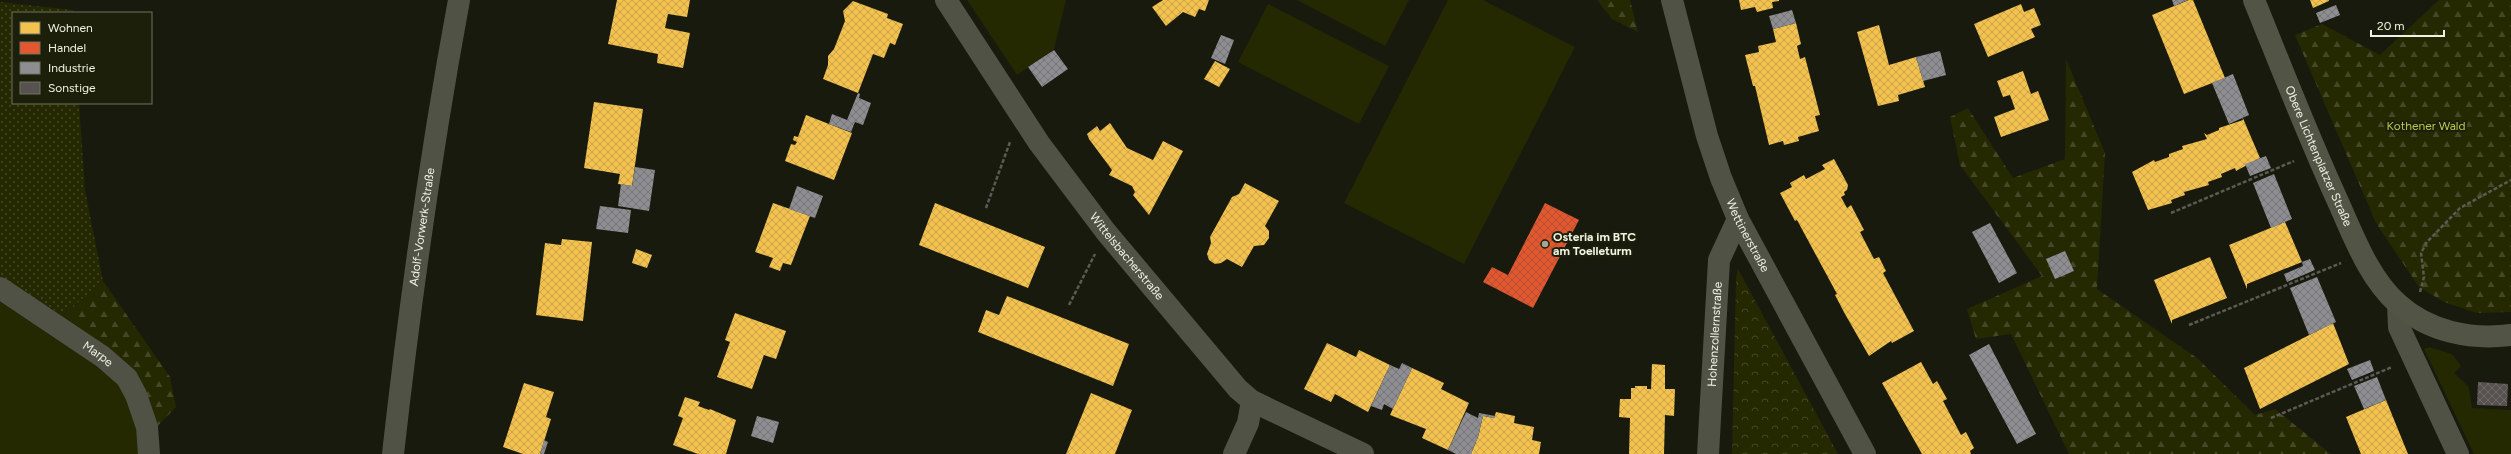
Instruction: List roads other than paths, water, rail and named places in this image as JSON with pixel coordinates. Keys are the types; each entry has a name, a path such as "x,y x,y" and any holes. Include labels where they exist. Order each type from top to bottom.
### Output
{"main road":[{"name":"Obere Lichtenplatzer Straße","path":"2254,0 2315,152 2362,254 2381,286 2406,310 2442,330 2466,336 2492,337 2511,335"}],"street":[{"name":"Adolf-Vorwerk-Straße","path":"393,454 412,288 430,169 459,0"},
{"name":"Wittelsbacherstraße","path":"946,0 1020,115 1106,232 1238,389 1252,402 1363,454"},
{"name":"Wettinerstraße","path":"1672,0 1707,136 1721,178 1738,218 1865,454"},
{"name":"Hohenzollernstraße","path":"1708,454 1720,260 1738,218"},
{"name":"Marpe","path":"0,288 102,357 127,378 136,395 147,427 149,454"},
{"path":"2406,310 2399,327 2458,454"},
{"path":"1234,454 1248,423 1252,402"}],"place":[{"name":"Osteria im BTC am Toelleturm","path":"1545,244"}],"park label":[{"name":"Kothener Wald","path":"2426,126"}]}
